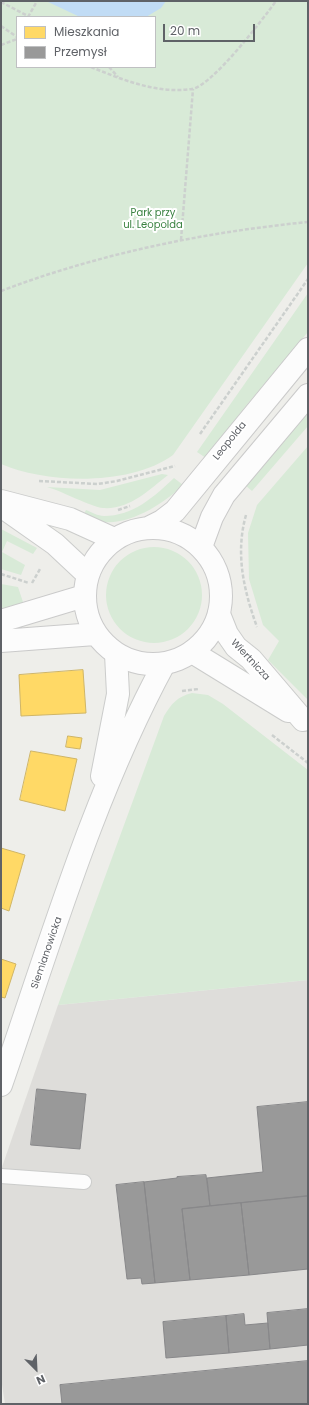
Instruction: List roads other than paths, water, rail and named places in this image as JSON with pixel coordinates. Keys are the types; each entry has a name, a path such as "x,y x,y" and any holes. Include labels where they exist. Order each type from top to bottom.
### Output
{"street":[{"name":"Leopolda","path":"148,528 162,522 174,511 308,349"},
{"path":"201,547 212,517 224,495 308,395"},
{"path":"1,501 70,519 114,539"},
{"path":"1,506 55,544 87,574"},
{"path":"148,528 160,528 175,531 189,538 201,547 215,567 221,590 219,614 213,629 204,642 192,652 164,664 148,664 131,661 116,654 95,634 86,615 84,596 87,574 98,554 114,539 136,529 148,528"},
{"path":"1,622 84,596"},
{"name":"Wiertnicza","path":"219,614 227,634 236,647 251,659 306,722"},
{"path":"1,641 95,634"},
{"name":"Wiertnicza","path":"192,652 306,722"},
{"name":"Siemianowicka","path":"93,820 118,694 116,654"},
{"name":"Siemianowicka","path":"1,1085 93,820 144,700 164,664"}],"lane":[{"path":"1,1176 84,1182"}],"water":[{"path":"46,1 166,1 161,8 148,16 78,16"}],"park label":[{"name":"Park przy ul. Leopolda","path":"153,218"}]}
